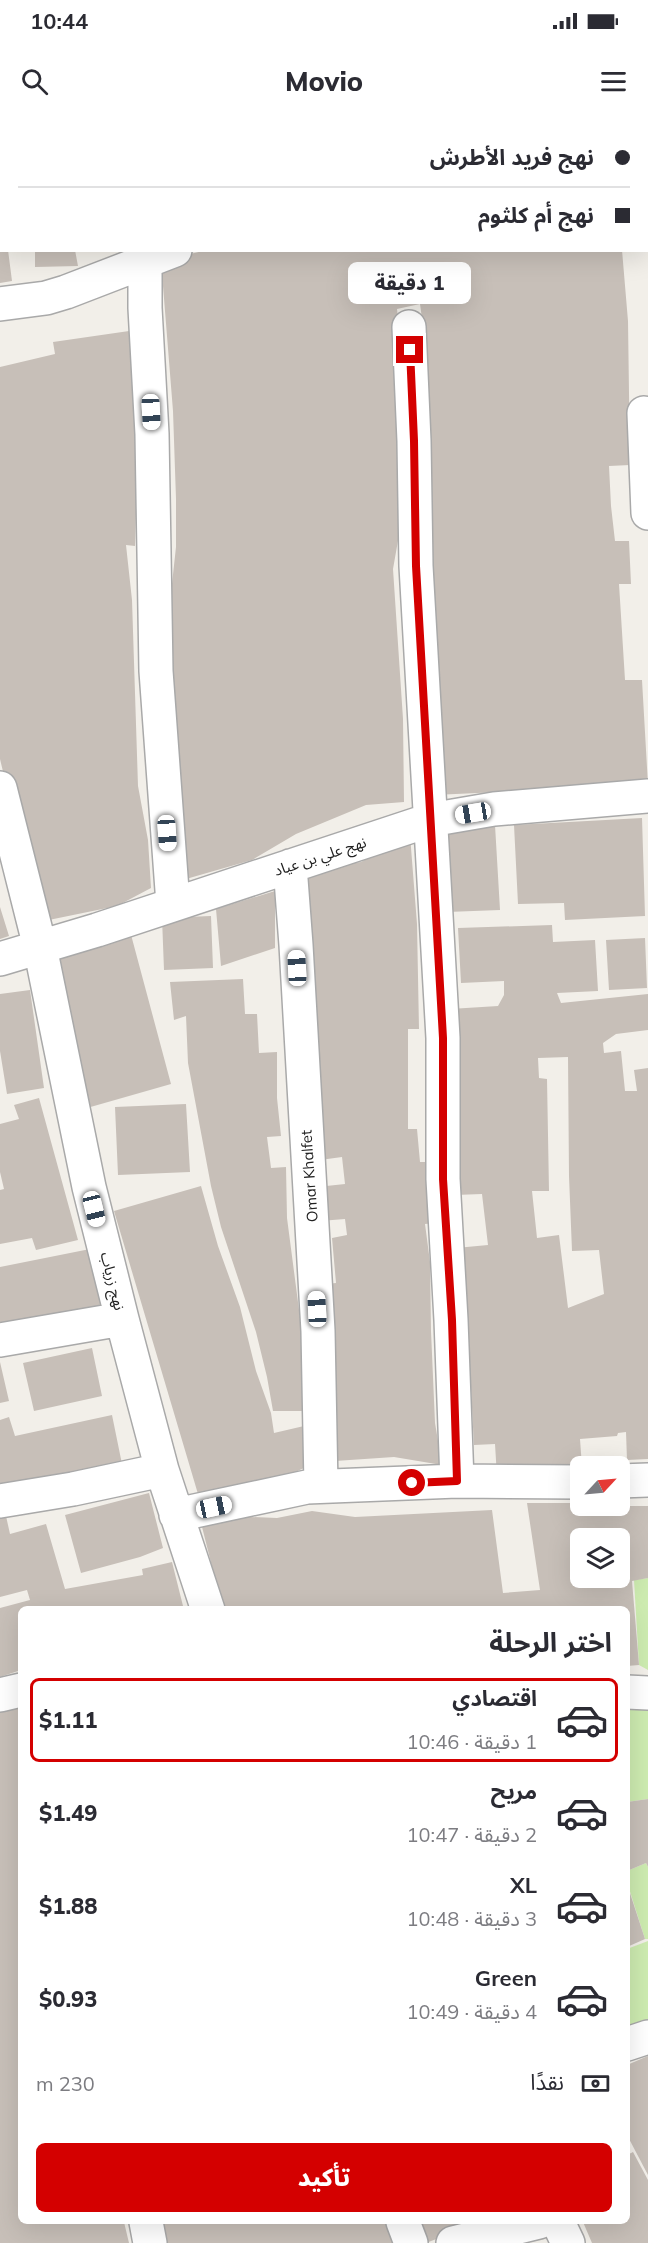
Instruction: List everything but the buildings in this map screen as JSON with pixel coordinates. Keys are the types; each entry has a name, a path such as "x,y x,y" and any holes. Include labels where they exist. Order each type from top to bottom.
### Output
{"street":[{"path":"0,304 46,298 160,256"},
{"path":"160,256 145,308 152,434 156,671 173,904"},
{"path":"409,327 416,566 443,1038 443,1179 452,1320 457,1481"},
{"path":"644,413 648,513"},
{"name":"نهج زرياب","path":"0,788 40,947 89,1186 122,1319 162,1470 207,1606"},
{"name":"نهج علي بن عياد","path":"0,959 430,820 494,809 648,801"},
{"name":"Omar Khalfet","path":"290,866 318,1331 321,1486"},
{"path":"0,1340 122,1319"},
{"path":"0,1501 73,1489 162,1470"},
{"path":"630,1481 648,1480"},
{"path":"176,1515 307,1487 457,1481 570,1482"},
{"path":"0,1695 18,1691"},
{"path":"630,1692 648,1693"},
{"path":"630,2043 648,2037"},
{"path":"146,2224 150,2243"},
{"path":"404,2224 411,2243"},
{"path":"453,2243 530,2224"},
{"path":"559,2224 568,2243"}],"green space":[{"path":"648,1578 648,1670 639,1665 634,1580"},
{"path":"630,1699 648,1703 648,1799 630,1802"},
{"path":"646,1863 648,1867 648,1939 645,1939 630,1892 630,1870"},
{"path":"648,1941 648,2024 630,2030 630,1948"}],"route":[{"path":"410,350 416,566 443,1038 443,1179 452,1320 457,1481 412,1483"}]}
